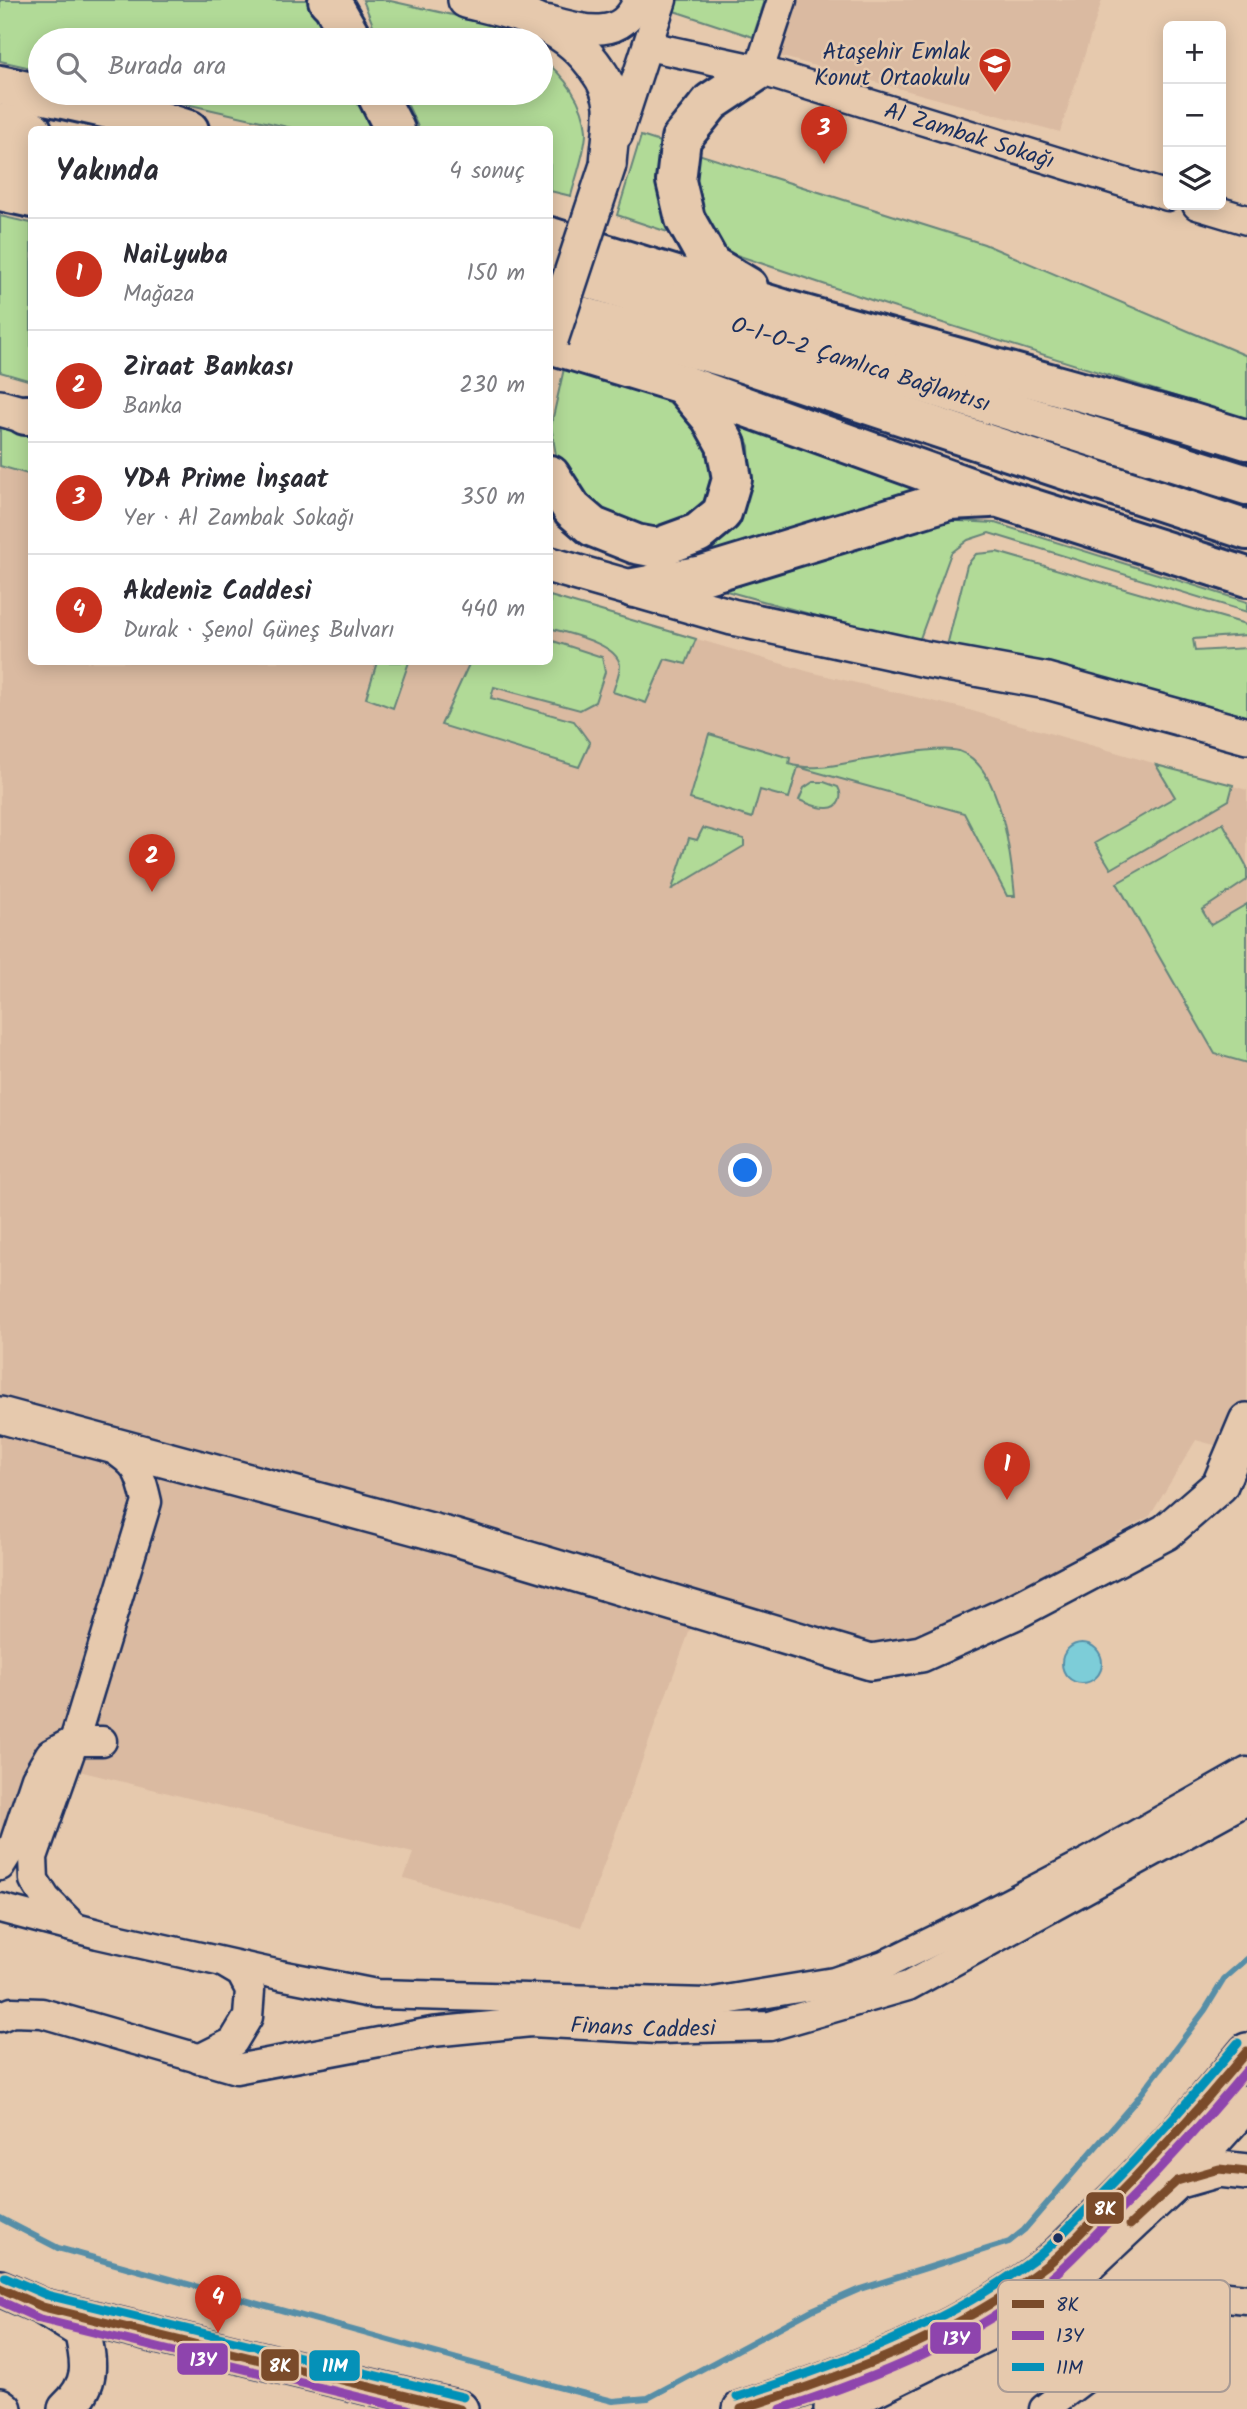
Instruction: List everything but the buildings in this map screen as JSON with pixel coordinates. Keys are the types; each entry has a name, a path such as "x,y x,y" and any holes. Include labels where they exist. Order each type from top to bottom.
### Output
{"highway":[{"path":"328,0 346,28"},
{"path":"759,70 711,103 681,139 676,181 685,219 711,265 783,309"},
{"path":"0,85 28,91"},
{"path":"90,105 177,126"},
{"path":"382,105 393,126"},
{"path":"0,123 28,129"},
{"path":"0,159 28,166"},
{"path":"0,191 28,197"},
{"path":"553,238 783,309 1247,440"},
{"name":"O-1-O-2 Çamlıca Bağlantısı","path":"553,267 1247,485"},
{"name":"O-1-O-2 Çamlıca Bağlantısı","path":"553,308 734,360 1247,530"},
{"path":"553,343 682,384 999,498 1247,577"},
{"path":"553,480 572,509 593,527 635,544 657,548 698,533 722,513 732,479 726,445 711,418 682,384"},
{"path":"634,588 704,575 948,500 999,498"}],"main road":[{"path":"466,0 520,13 550,28"},
{"path":"553,30 570,38 589,57 604,79 612,104 608,165 553,333"},
{"path":"553,566 732,618 925,659 1047,681 1247,736"},
{"path":"925,659 1067,710 1247,758"},
{"path":"0,1415 453,1537 871,1661 921,1654 1014,1612 1166,1532 1220,1485 1247,1421"},
{"path":"1025,2280 1045,2267 1128,2187 1175,2138 1247,2051"},
{"path":"1068,2280 1084,2269 1177,2181 1247,2103"},
{"path":"1177,2181 1219,2169 1247,2172"},
{"path":"0,2288 43,2307 82,2331 88,2357 86,2382 81,2393 66,2409"},
{"path":"741,2409 779,2404 774,2391 783,2383 808,2377 936,2321 981,2309 998,2298"},
{"path":"43,2307 460,2409"},
{"path":"832,2409 998,2327"}],"street":[{"path":"520,13 588,30 617,27 635,8 638,0"},
{"path":"608,165 663,0"},
{"path":"759,70 782,0"},
{"name":"Al Zambak Sokağı","path":"648,46 759,70 1163,194"},
{"path":"1214,210 1247,220"},
{"path":"75,1928 47,1899 34,1880 33,1857 81,1739 147,1502 142,1479 131,1460 105,1443"},
{"path":"0,1866 14,1844 36,1777 50,1754 81,1739"},
{"name":"Finans Caddesi","path":"0,1908 223,1962 376,1994 707,2003 834,1982 884,1965 1088,1862 1247,1772"},
{"name":"Finans Caddesi","path":"0,2017 12,2012 41,2013 236,2069 432,2032 531,2022 657,2029 770,2026 908,1986 1247,1800"},
{"path":"199,2059 233,2042 248,2017 250,1990 242,1973 223,1962"},
{"path":"0,2002 41,2013"},
{"path":"1044,2409 1067,2392"}],"shaded area":[{"name":"Ataşehir Emlak Konut Ortaokulu","path":"794,0 1102,0 1060,132 775,55"},
{"path":"0,421 28,429 28,665 553,665 553,597 810,672 962,708 1247,790 1247,1454 1196,1440 1150,1516 926,1639 880,1653 699,1605 581,1927 404,1878 413,1853 30,1759 0,1853"}],"green space":[{"path":"0,0 317,0 331,28 28,28 28,67 0,61"},
{"path":"363,0 386,0 501,28 374,28"},
{"path":"677,0 765,0 753,37 674,11"},
{"path":"553,68 577,100 586,131 585,145 571,196 553,192 553,126 418,126 408,105 553,105"},
{"path":"191,105 364,105 371,126 283,126"},
{"path":"641,136 984,244 1247,356 1247,419 886,305 617,215"},
{"path":"0,216 28,222 28,380 0,372"},
{"path":"565,364 666,395 693,411 716,470 704,504 677,525 646,530 609,519 574,489 557,461 553,417"},
{"path":"736,417 932,489 679,562 710,542 750,479 749,446"},
{"path":"0,421 28,429 28,474 0,466"},
{"path":"940,520 995,523 1247,602 1247,612 989,533 968,540 951,553 918,644 712,587"},
{"path":"997,552 1247,626 1247,635 1193,639 1195,651 1247,648 1247,728 947,646 967,565 976,554"},
{"path":"553,597 696,639 686,664 665,659 646,703 613,692 620,665 617,657 591,640 553,629"},
{"path":"553,641 602,657 605,672 595,702 580,710 494,687 491,698 574,721 590,743 579,767 441,725 469,665 553,665"},
{"path":"376,665 408,665 393,708 366,698"},
{"path":"709,734 790,758 789,764 806,767 832,766 924,751 959,751 974,760 995,793 1007,837 1015,896 1007,896 964,813 798,767 789,798 760,790 752,818 690,799"},
{"path":"1156,765 1233,785 1229,800 1111,869 1095,843 1175,797"},
{"path":"813,782 824,782 838,787 838,804 824,808 799,800 804,788"},
{"path":"1223,823 1247,867 1247,880 1202,910 1211,925 1247,904 1247,1063 1215,1054 1117,883"},
{"path":"703,828 744,839 744,846 672,889 689,838 697,840"}],"water":[{"path":"1082,1643 1090,1644 1096,1649 1101,1655 1101,1671 1096,1677 1090,1682 1082,1683 1074,1682 1068,1677 1063,1671 1062,1663 1063,1655 1068,1649 1074,1644"}],"waterway":[{"path":"0,2218 58,2248 558,2387 613,2401 648,2398 812,2310 860,2289 1009,2242 1024,2230 1138,2098 1205,2010 1224,1979 1247,1959"}],"transit line":[{"name":"11M","path":"1004,2280 1055,2241 1127,2168 1238,2043"},
{"name":"8K","path":"1026,2280 1050,2263 1133,2179 1247,2051"},
{"name":"13Y","path":"1048,2280 1122,2208 1247,2070"},
{"name":"8K","path":"1130,2225 1177,2181 1219,2169 1247,2172"},
{"name":"11M","path":"5,2277 47,2295 463,2397"},
{"name":"11M","path":"737,2397 815,2371 892,2340 929,2323 998,2284"},
{"name":"8K","path":"0,2288 43,2307 460,2409"},
{"name":"8K","path":"741,2409 898,2351 936,2334 998,2299"},
{"name":"13Y","path":"0,2301 40,2319 408,2409"},
{"name":"13Y","path":"781,2409 888,2370 998,2314"}],"place":[{"name":"Ataşehir Emlak Konut Ortaokulu","path":"995,94"},
{"name":"YDA Prime İnşaat","path":"824,164"},
{"name":"Ziraat Bankası","path":"152,892"},
{"name":"NaiLyuba","path":"1007,1500"},
{"name":"Akdeniz Caddesi","path":"218,2333"}]}
